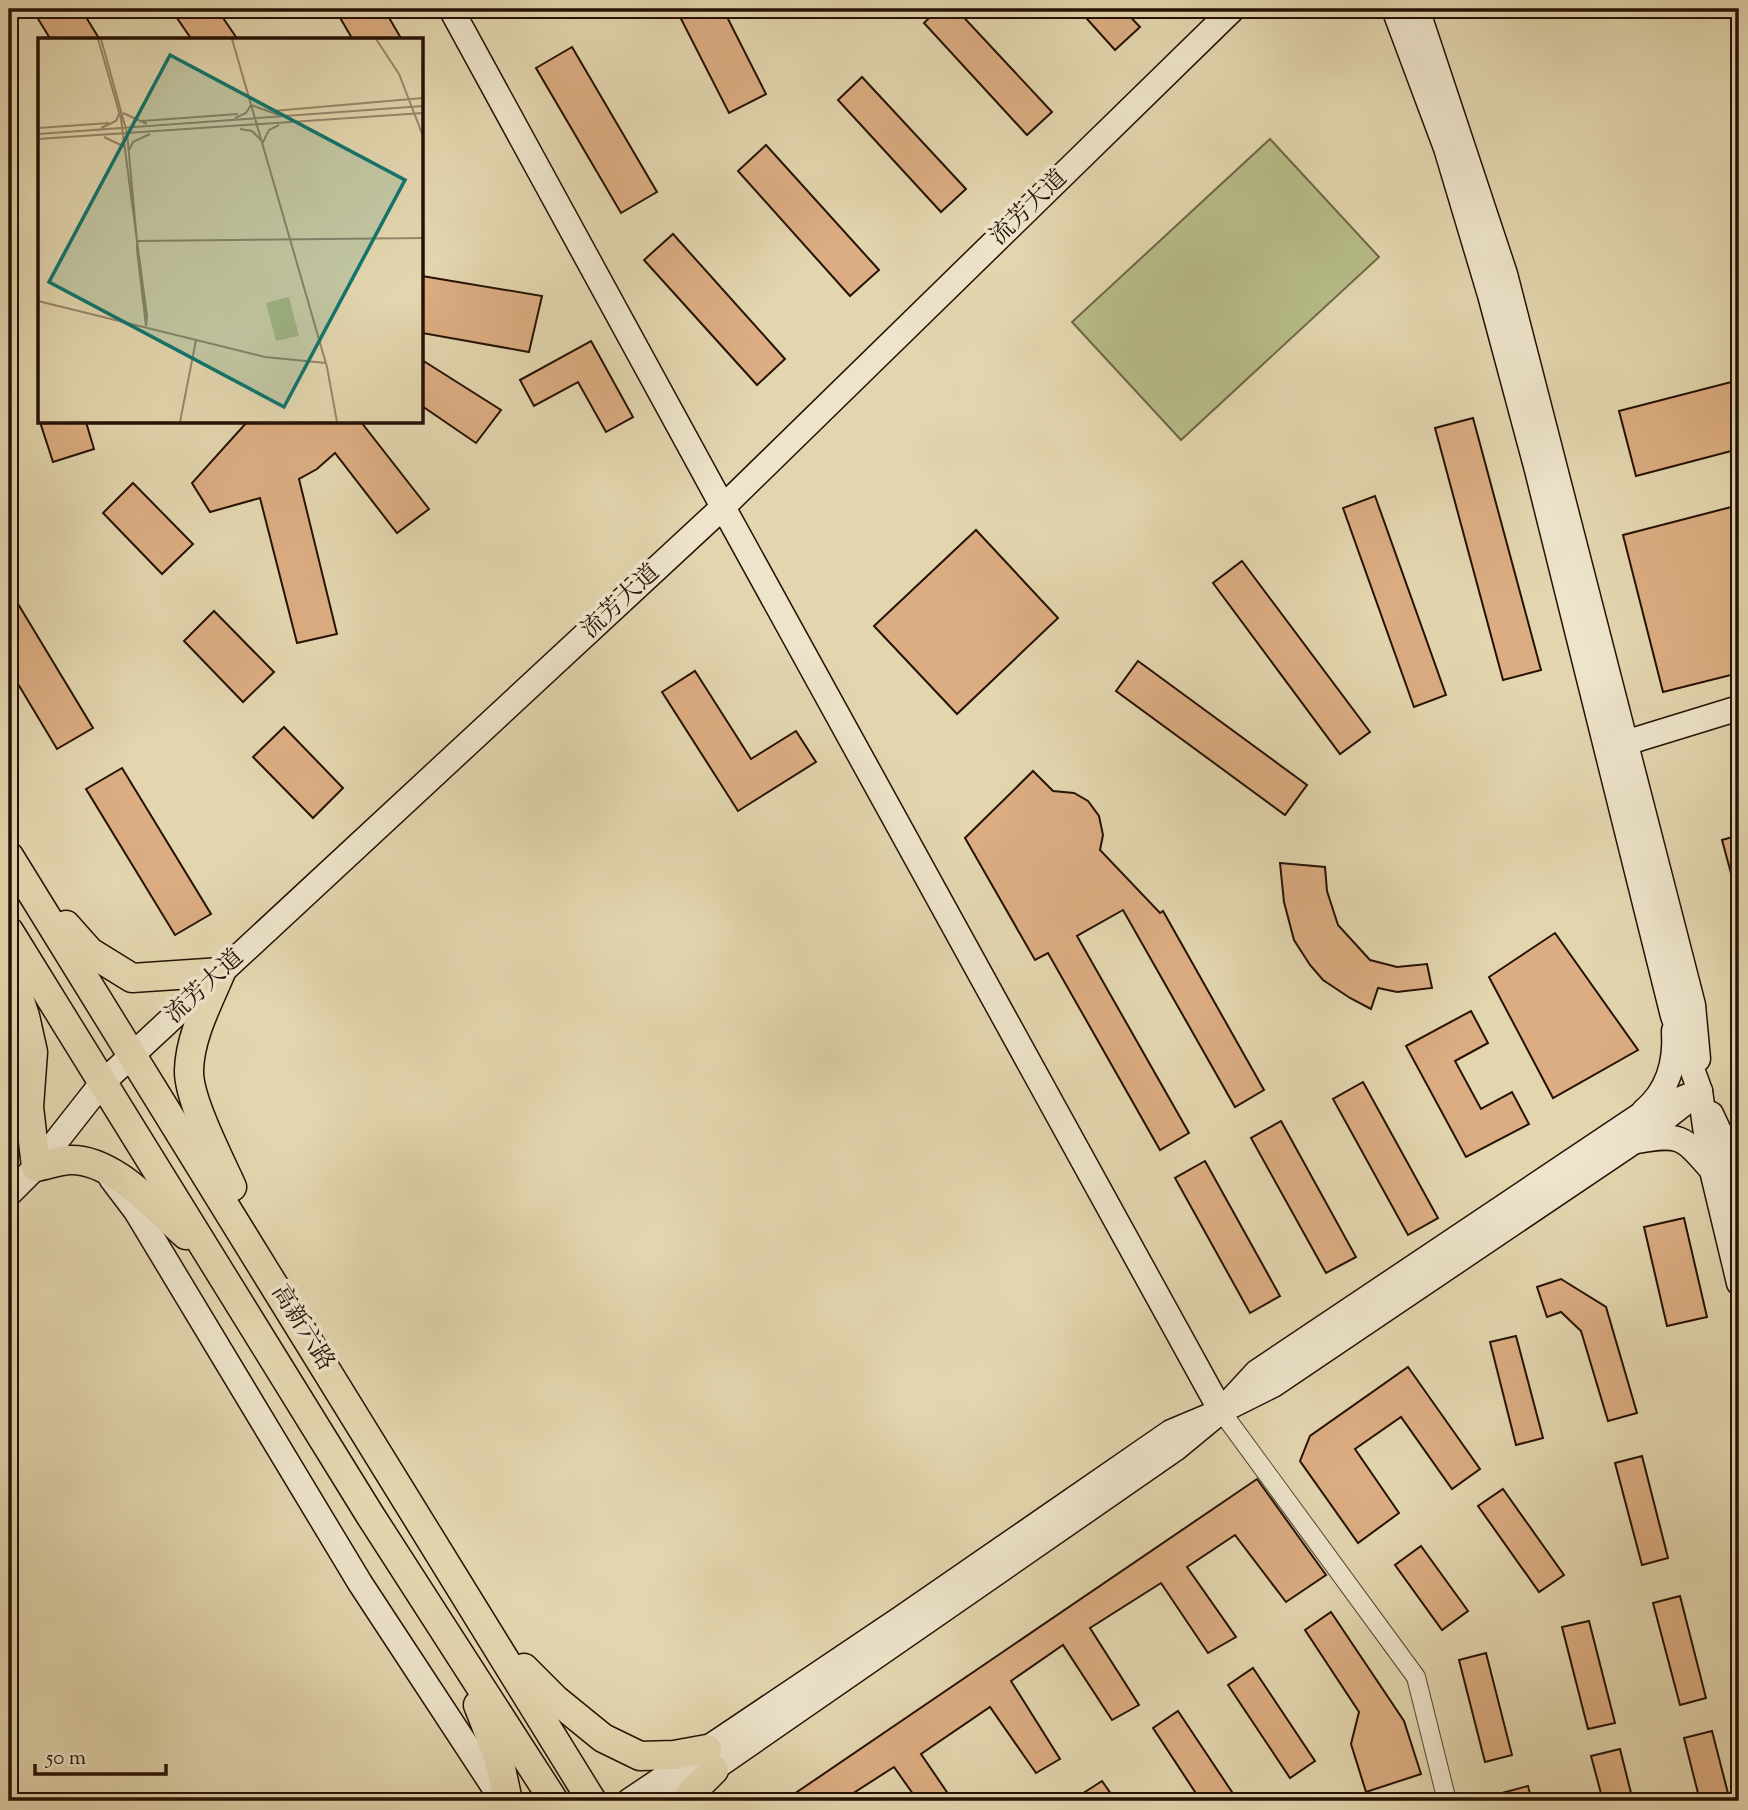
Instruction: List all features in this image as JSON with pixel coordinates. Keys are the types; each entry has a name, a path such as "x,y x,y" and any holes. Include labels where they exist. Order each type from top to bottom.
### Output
{"main road":[{"path":"451,9 1221,1411"},
{"name":"流芳大道","path":"9,1194 36,1167 102,1083 723,507 1233,9"},
{"path":"1394,9 1446,148 1490,295 1537,470 1673,1016 1700,1091 1728,1150 1739,1199"},
{"path":"1417,9 1505,274 1693,1005 1700,1091 1712,1170 1739,1283"},
{"path":"1625,743 1739,708"},
{"path":"12,862 90,952 132,978 221,972 192,1045 188,1073 199,1113 274,1284"},
{"name":"高新六路","path":"12,862 134,1055 592,1801"},
{"name":"高新六路","path":"9,931 363,1503 554,1801"},
{"path":"9,968 26,1016 33,1052 29,1107 36,1167 71,1160 103,1166 134,1189 209,1255"},
{"path":"629,1801 710,1759 1171,1432 1221,1411 1257,1372 1632,1132 1664,1090 1675,1050 1673,1016"},
{"path":"9,1018 33,1052"},
{"path":"1632,1132 1639,1116 1700,1091"},
{"path":"1632,1132 1680,1138 1712,1170"},
{"path":"103,1166 136,1211 360,1583 505,1801"},
{"path":"490,1634 555,1699 603,1738 640,1756 674,1755 710,1759"},
{"path":"457,1650 499,1759 505,1801"},
{"path":"667,1801 710,1759"},
{"path":"686,1801 710,1759"}],"street":[{"path":"1221,1411 1416,1677 1447,1801"}],"green space":[{"path":"1270,139 1379,257 1181,440 1072,322"}],"building":[{"path":"32,9 81,9 99,38 50,38"},
{"path":"191,9 217,9 237,38 191,38 177,18"},
{"path":"335,9 384,9 401,38 352,38"},
{"path":"676,9 723,9 766,94 729,113"},
{"path":"938,9 956,9 1052,112 1027,135 924,23"},
{"path":"1078,9 1123,9 1140,27 1115,50"},
{"path":"572,47 657,192 621,213 536,68"},
{"path":"862,77 966,189 941,212 838,100"},
{"path":"766,145 879,270 850,296 738,171"},
{"path":"673,234 785,359 757,385 644,260"},
{"path":"424,276 542,296 529,352 424,333"},
{"path":"591,341 633,417 606,432 578,382 534,406 520,380"},
{"path":"424,361 501,410 476,443 424,407"},
{"path":"1739,380 1739,449 1636,476 1619,411"},
{"path":"1473,418 1541,670 1503,680 1435,428"},
{"path":"41,424 87,424 94,449 53,462"},
{"path":"245,424 363,424 429,509 397,533 335,453 317,469 299,479 337,634 297,643 260,498 210,512 192,483"},
{"path":"133,483 193,544 162,574 103,513"},
{"path":"1375,496 1446,695 1414,707 1343,508"},
{"path":"1739,505 1739,673 1663,692 1623,535"},
{"path":"976,530 1058,618 957,714 874,626"},
{"path":"1242,561 1370,732 1340,754 1213,583"},
{"path":"9,589 93,728 57,749 9,669"},
{"path":"214,611 274,672 243,702 184,641"},
{"path":"1138,661 1307,785 1285,815 1116,691"},
{"path":"695,671 751,759 796,731 816,762 738,811 662,692"},
{"path":"284,727 343,788 313,818 253,757"},
{"path":"122,768 211,914 175,935 86,789"},
{"path":"1033,771 1053,791 1074,793 1088,801 1099,816 1103,835 1100,850 1160,913 1163,911 1264,1090 1235,1107 1123,910 1077,936 1189,1133 1160,1150 1048,953 1035,960 965,838"},
{"path":"1739,835 1739,888 1735,888 1722,840"},
{"path":"1280,863 1325,867 1327,891 1338,925 1370,960 1397,967 1427,964 1432,988 1397,992 1378,988 1371,1009 1323,980 1294,940 1284,902"},
{"path":"1555,933 1638,1050 1553,1098 1489,977"},
{"path":"1471,1011 1488,1043 1455,1061 1481,1109 1512,1092 1529,1124 1466,1157 1406,1046"},
{"path":"1363,1082 1438,1218 1408,1235 1333,1099"},
{"path":"1281,1121 1356,1257 1326,1273 1251,1138"},
{"path":"1205,1161 1280,1296 1250,1313 1175,1178"},
{"path":"1684,1218 1707,1317 1667,1326 1644,1227"},
{"path":"1561,1279 1606,1307 1637,1413 1608,1421 1581,1331 1561,1312 1547,1317 1537,1287"},
{"path":"1516,1336 1543,1438 1516,1445 1490,1342"},
{"path":"1408,1367 1480,1469 1452,1489 1401,1417 1355,1449 1399,1513 1358,1543 1300,1461 1310,1436"},
{"path":"1642,1456 1668,1558 1642,1565 1615,1463"},
{"path":"1257,1479 1326,1575 1286,1602 1235,1535 1187,1567 1236,1637 1208,1653 1161,1583 1090,1628 1139,1705 1112,1720 1063,1645 1011,1681 1060,1759 1036,1773 990,1707 921,1754 953,1801 918,1801 894,1767 841,1801 804,1801 797,1792"},
{"path":"1503,1489 1564,1575 1539,1592 1478,1506"},
{"path":"1421,1546 1468,1611 1442,1630 1395,1565"},
{"path":"1680,1596 1706,1698 1680,1705 1653,1603"},
{"path":"1331,1612 1404,1721 1421,1774 1366,1792 1351,1744 1359,1712 1305,1630"},
{"path":"1589,1621 1615,1723 1588,1729 1562,1627"},
{"path":"1486,1653 1512,1755 1485,1762 1459,1660"},
{"path":"1253,1668 1315,1761 1290,1778 1228,1685"},
{"path":"1178,1711 1238,1801 1201,1801 1153,1728"},
{"path":"1712,1731 1730,1801 1700,1801 1684,1738"},
{"path":"1620,1749 1633,1801 1603,1801 1591,1756"},
{"path":"1102,1781 1116,1801 1071,1801"},
{"path":"1528,1786 1532,1801 1488,1801 1487,1797"}]}
